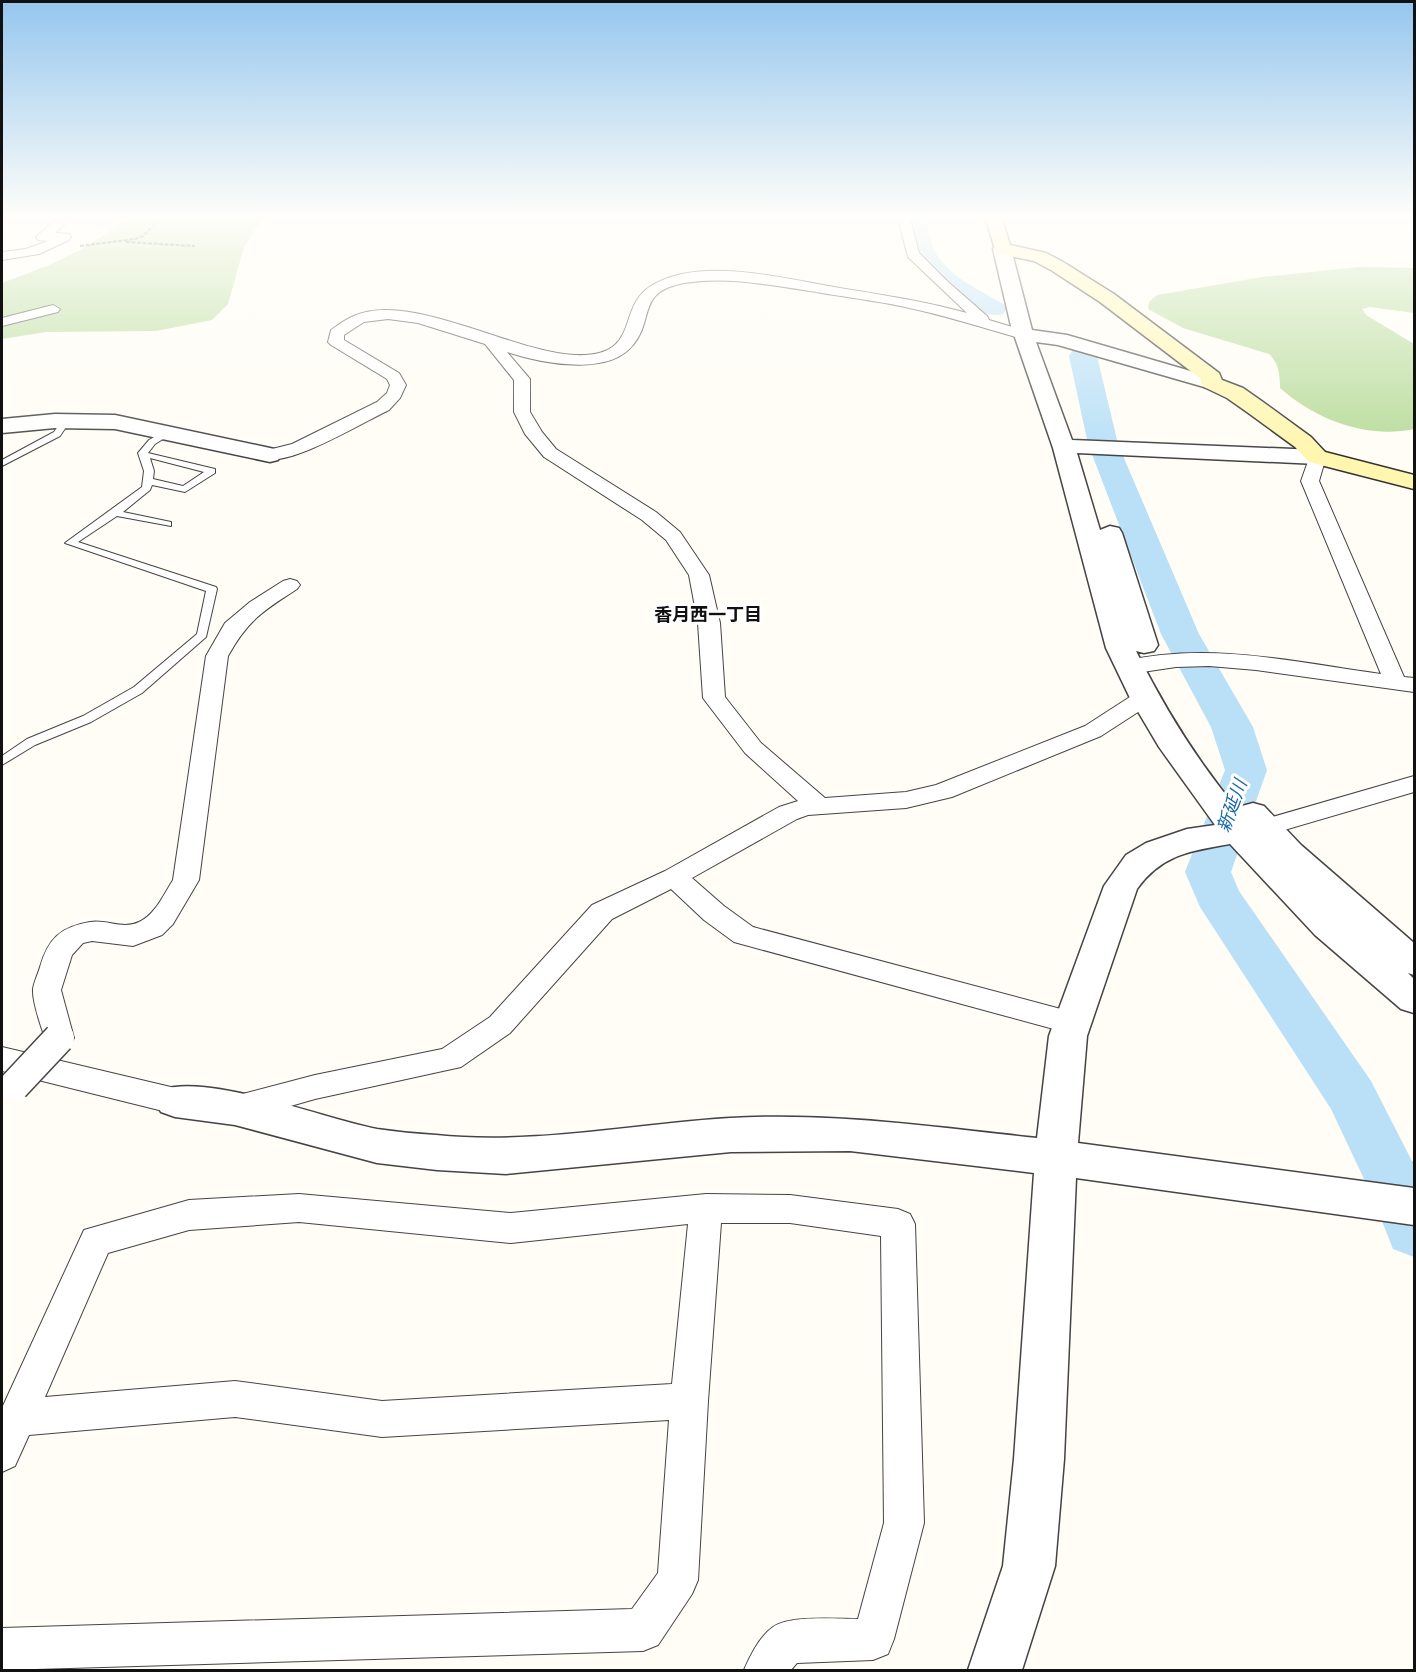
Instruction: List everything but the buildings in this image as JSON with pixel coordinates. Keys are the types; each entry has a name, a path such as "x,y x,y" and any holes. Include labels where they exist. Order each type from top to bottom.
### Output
{"main road":[{"path":"1106,297 1212,377 1211,383 1235,393 1303,442 1317,456 1414,482"}],"street":[{"path":"2,426 66,421 115,422 270,454 298,448 320,438 383,406 394,395 398,385 393,376 336,342 336,333 345,325 362,318 400,315 432,322 548,359 576,360 614,352 627,343 647,297"},
{"path":"871,297 902,302 988,325 1036,330 1211,383"},
{"path":"957,297 988,325"},
{"path":"1026,297 1074,446 1102,591 1119,647 1140,665 1210,759 1280,878 1370,964 1414,999"},
{"path":"2,322 53,309"},
{"path":"492,343 522,379 522,412 534,434 549,453 649,516 673,536 699,575 709,623 714,698 753,748 819,806"},
{"path":"1074,446 1317,456 1310,481 1405,683"},
{"path":"6,1080 59,1038 47,990 59,950 74,936 92,931 133,936 153,928 163,917 186,880 217,656 233,628 257,606 290,585"},
{"path":"1140,665 1209,659 1405,683"},
{"path":"1140,665 1144,698 1193,774 1251,830 1414,962"},
{"path":"235,1109 315,1087 450,1059 500,1025 602,912 674,877 788,813 819,806 906,800 943,791 1093,731 1144,698"},
{"path":"994,1671 1029,1566 1039,1459 1056,1158 1068,1036 1121,886 1138,863 1158,851 1187,840 1251,830 1414,784"},
{"path":"674,877 714,913 744,935 1072,1023"},
{"path":"6,1080 235,1109 377,1146 437,1153 506,1157 731,1135 850,1134 1056,1158 1395,1204"},
{"path":"2,1453 96,1241 189,1215 299,1208 510,1228 706,1208 790,1209 898,1224 904,1523 873,1639 787,1642 765,1671"},
{"path":"2,1649 643,1630 678,1581 689,1401 706,1208"},
{"path":"16,1418 235,1399 382,1419 689,1401"}],"lane":[{"path":"2,463 57,434 66,421"},
{"path":"143,454 152,442 168,432"},
{"path":"2,761 31,741 87,719 138,690 202,635 212,589 69,543 115,513 147,488 148,471 143,454"},
{"path":"143,454 212,471 185,489 148,481"},
{"path":"115,513 167,524"}],"green space":[{"path":"2,297 230,297 228,304 212,320 156,331 46,332 2,339"},
{"path":"1155,297 1414,297 1414,313 1370,307 1362,309 1366,315 1414,344 1414,429 1378,431 1360,429 1326,418 1280,388 1278,370 1269,354 1183,328 1148,309 1149,302"}],"waterway":[{"name":"新延川","path":"974,297 994,309"},
{"name":"新延川","path":"1083,356 1103,444 1180,634 1232,727 1246,770 1208,872 1217,895 1352,1097 1401,1196 1414,1231"},
{"path":"1391,1175 1414,1166"}],"district":[{"name":"香月西一丁目","path":"708,615"}]}
